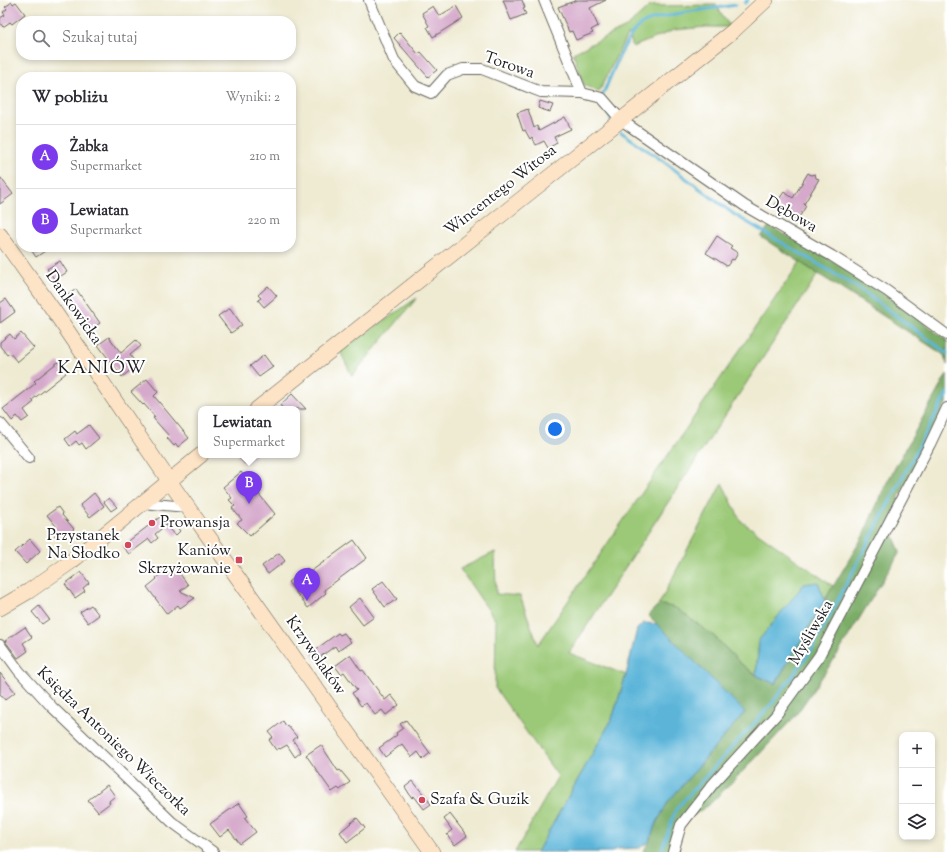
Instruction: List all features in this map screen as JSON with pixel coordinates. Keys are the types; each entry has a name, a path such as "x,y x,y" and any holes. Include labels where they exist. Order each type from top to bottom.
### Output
{"street":[{"name":"Torowa","path":"369,0 394,60 414,86 431,93 447,75 463,69 482,69 541,92 582,93 602,98 621,120"},
{"path":"544,0 582,93"},
{"name":"Wincentego Witosa","path":"261,406 733,30 766,0"},
{"name":"Dębowa","path":"621,120 745,206 832,256 887,292 947,335"},
{"name":"Dankowicka","path":"1,239 54,311 169,481"},
{"name":"Myśliwska","path":"673,852 681,825 713,784 776,715 819,656 930,444 947,408"},
{"path":"0,423 29,458"},
{"path":"0,608 54,574 198,457"},
{"name":"Krzywolaków","path":"169,481 432,852"},
{"path":"142,503 187,507"},
{"name":"Księdza Antoniego Wieczorka","path":"0,645 19,671 52,707 172,822 214,852"}],"green space":[{"path":"716,5 730,27 706,27 674,30 633,47 629,34 625,39 599,92 584,85 573,53 628,26 650,6"},
{"path":"769,226 830,259 884,293 945,339 947,341 947,365 944,355 761,237"},
{"path":"800,262 818,274 569,653 626,675 612,719 537,852 515,852 558,776 495,688 496,621 460,569 495,552 496,594 520,596 538,645"},
{"path":"417,298 352,376 340,351"},
{"path":"947,374 947,401 899,497 891,529 900,552 837,655 796,715 709,805 679,824 670,852 643,852 668,802 745,712 648,615 659,604 676,608 715,637 740,663 756,675 775,684 862,538 885,486"},
{"path":"722,483 741,521 833,586 825,600 818,582 759,640 756,675 740,663 715,637 659,604"}],"water":[{"path":"818,582 825,600 775,684 756,675 759,640 804,584"},
{"path":"644,623 657,624 745,712 668,802 655,826 649,842 639,848 616,849 612,852 537,852 612,719 626,675 637,629"}],"building":[{"path":"503,0 522,0 525,8 523,9 526,14 511,20"},
{"path":"577,0 606,0 590,8 598,26 591,30 593,33 576,40 572,31 569,32 558,7"},
{"path":"12,2 13,4 16,2 25,14 22,16 16,16 16,21 12,24 10,22 3,27 0,23 0,18 5,15 3,12 7,9 5,7"},
{"path":"433,6 439,16 456,6 463,18 433,37 427,27 429,26 422,13"},
{"path":"400,32 418,54 421,52 437,70 428,77 394,38"},
{"path":"540,101 553,105 550,112 538,108"},
{"path":"528,109 534,128 537,126 539,131 565,117 571,129 554,137 557,143 548,148 544,141 536,145 532,137 530,139 525,130 523,131 517,113"},
{"path":"808,173 811,175 815,174 816,178 819,179 804,204 806,206 798,219 775,205 784,192 793,198"},
{"path":"0,177 13,194 0,204"},
{"path":"717,236 732,246 730,248 738,253 734,260 732,259 727,266 706,253"},
{"path":"32,252 44,252 36,257"},
{"path":"60,261 67,272 55,280 47,269"},
{"path":"268,286 277,296 264,307 258,300 261,298 258,295"},
{"path":"76,289 100,323 89,331 75,310 74,311 64,298"},
{"path":"6,299 15,312 0,323 0,303"},
{"path":"230,308 242,325 231,333 218,316"},
{"path":"21,333 34,348 17,362 10,353 7,355 0,346 0,342 10,334 14,339"},
{"path":"109,337 121,353 136,340 141,346 130,355 137,365 122,377 98,345"},
{"path":"264,355 273,367 259,377 250,366"},
{"path":"58,362 66,373 32,400 34,402 24,410 29,417 22,422 17,416 12,421 3,409 36,383 34,381"},
{"path":"147,379 158,392 154,396 189,438 178,447 176,444 174,446 167,438 169,436 153,418 155,417 131,392"},
{"path":"292,394 306,409 300,409 300,406 280,405"},
{"path":"89,425 99,438 86,449 82,443 79,445 76,441 70,446 65,439 75,431 77,434"},
{"path":"240,458 252,458 245,464"},
{"path":"241,472 275,514 250,536 237,523 242,520 232,508 235,506 229,500 232,498 223,487"},
{"path":"94,493 104,506 90,517 80,505"},
{"path":"109,498 117,507 111,511 104,502"},
{"path":"58,507 63,514 62,515 74,529 62,539 58,535 56,537 50,530 56,526 47,515"},
{"path":"160,517 166,525 155,534 158,538 152,543 149,539 129,554 122,546"},
{"path":"172,521 180,531 175,536 166,525"},
{"path":"30,539 40,551 26,564 15,552"},
{"path":"354,540 367,558 324,590 326,593 308,608 288,582 307,568 310,572"},
{"path":"279,553 285,561 268,574 262,566"},
{"path":"175,567 188,585 180,591 195,598 180,608 178,605 167,614 147,587 163,572 165,575"},
{"path":"81,572 89,583 83,588 85,591 75,598 65,584"},
{"path":"383,581 397,599 385,607 372,589"},
{"path":"360,598 374,617 363,625 349,607"},
{"path":"91,605 99,615 88,623 80,612"},
{"path":"39,606 49,619 42,624 32,612"},
{"path":"25,627 32,637 23,643 28,651 18,658 5,641"},
{"path":"338,633 340,635 344,633 351,642 338,651 335,646 316,660 311,653"},
{"path":"350,655 385,700 391,695 399,705 386,715 382,710 375,715 366,703 361,706 352,693 357,690 344,672 341,674 335,666"},
{"path":"0,673 15,692 5,700 0,694"},
{"path":"406,720 430,753 423,759 418,752 412,757 402,744 385,757 379,748 397,735 396,733 403,728 400,724"},
{"path":"283,721 297,737 293,740 301,752 295,757 287,745 276,750 269,740 273,737 269,732"},
{"path":"321,745 338,771 340,770 350,782 340,790 338,788 332,792 306,755"},
{"path":"413,781 431,804 424,809 414,796 412,798 405,787"},
{"path":"107,785 115,796 109,801 110,803 98,812 88,800"},
{"path":"239,803 248,816 245,818 256,832 240,844 229,830 220,837 210,824"},
{"path":"450,814 467,836 455,845 447,834 452,830 444,819"},
{"path":"357,818 365,828 347,842 340,832"}],"waterway":[{"path":"745,3 748,0"},
{"path":"603,94 623,48 628,39 639,26 657,18 670,15 736,5"},
{"path":"606,109 611,120"},
{"path":"621,132 663,161 735,215 857,287 947,353"},
{"path":"661,852 676,809 770,706 811,651 947,393"}],"place":[{"name":"Lewiatan","path":"249,504"},
{"name":"Prowansja","path":"152,523"},
{"name":"Przystanek Na Słodko","path":"128,545"},
{"name":"Kaniów Skrzyżowanie","path":"239,560"},
{"name":"Żabka","path":"307,601"},
{"name":"Szafa & Guzik","path":"422,800"}],"district":[{"name":"KANIÓW","path":"102,369"}]}
